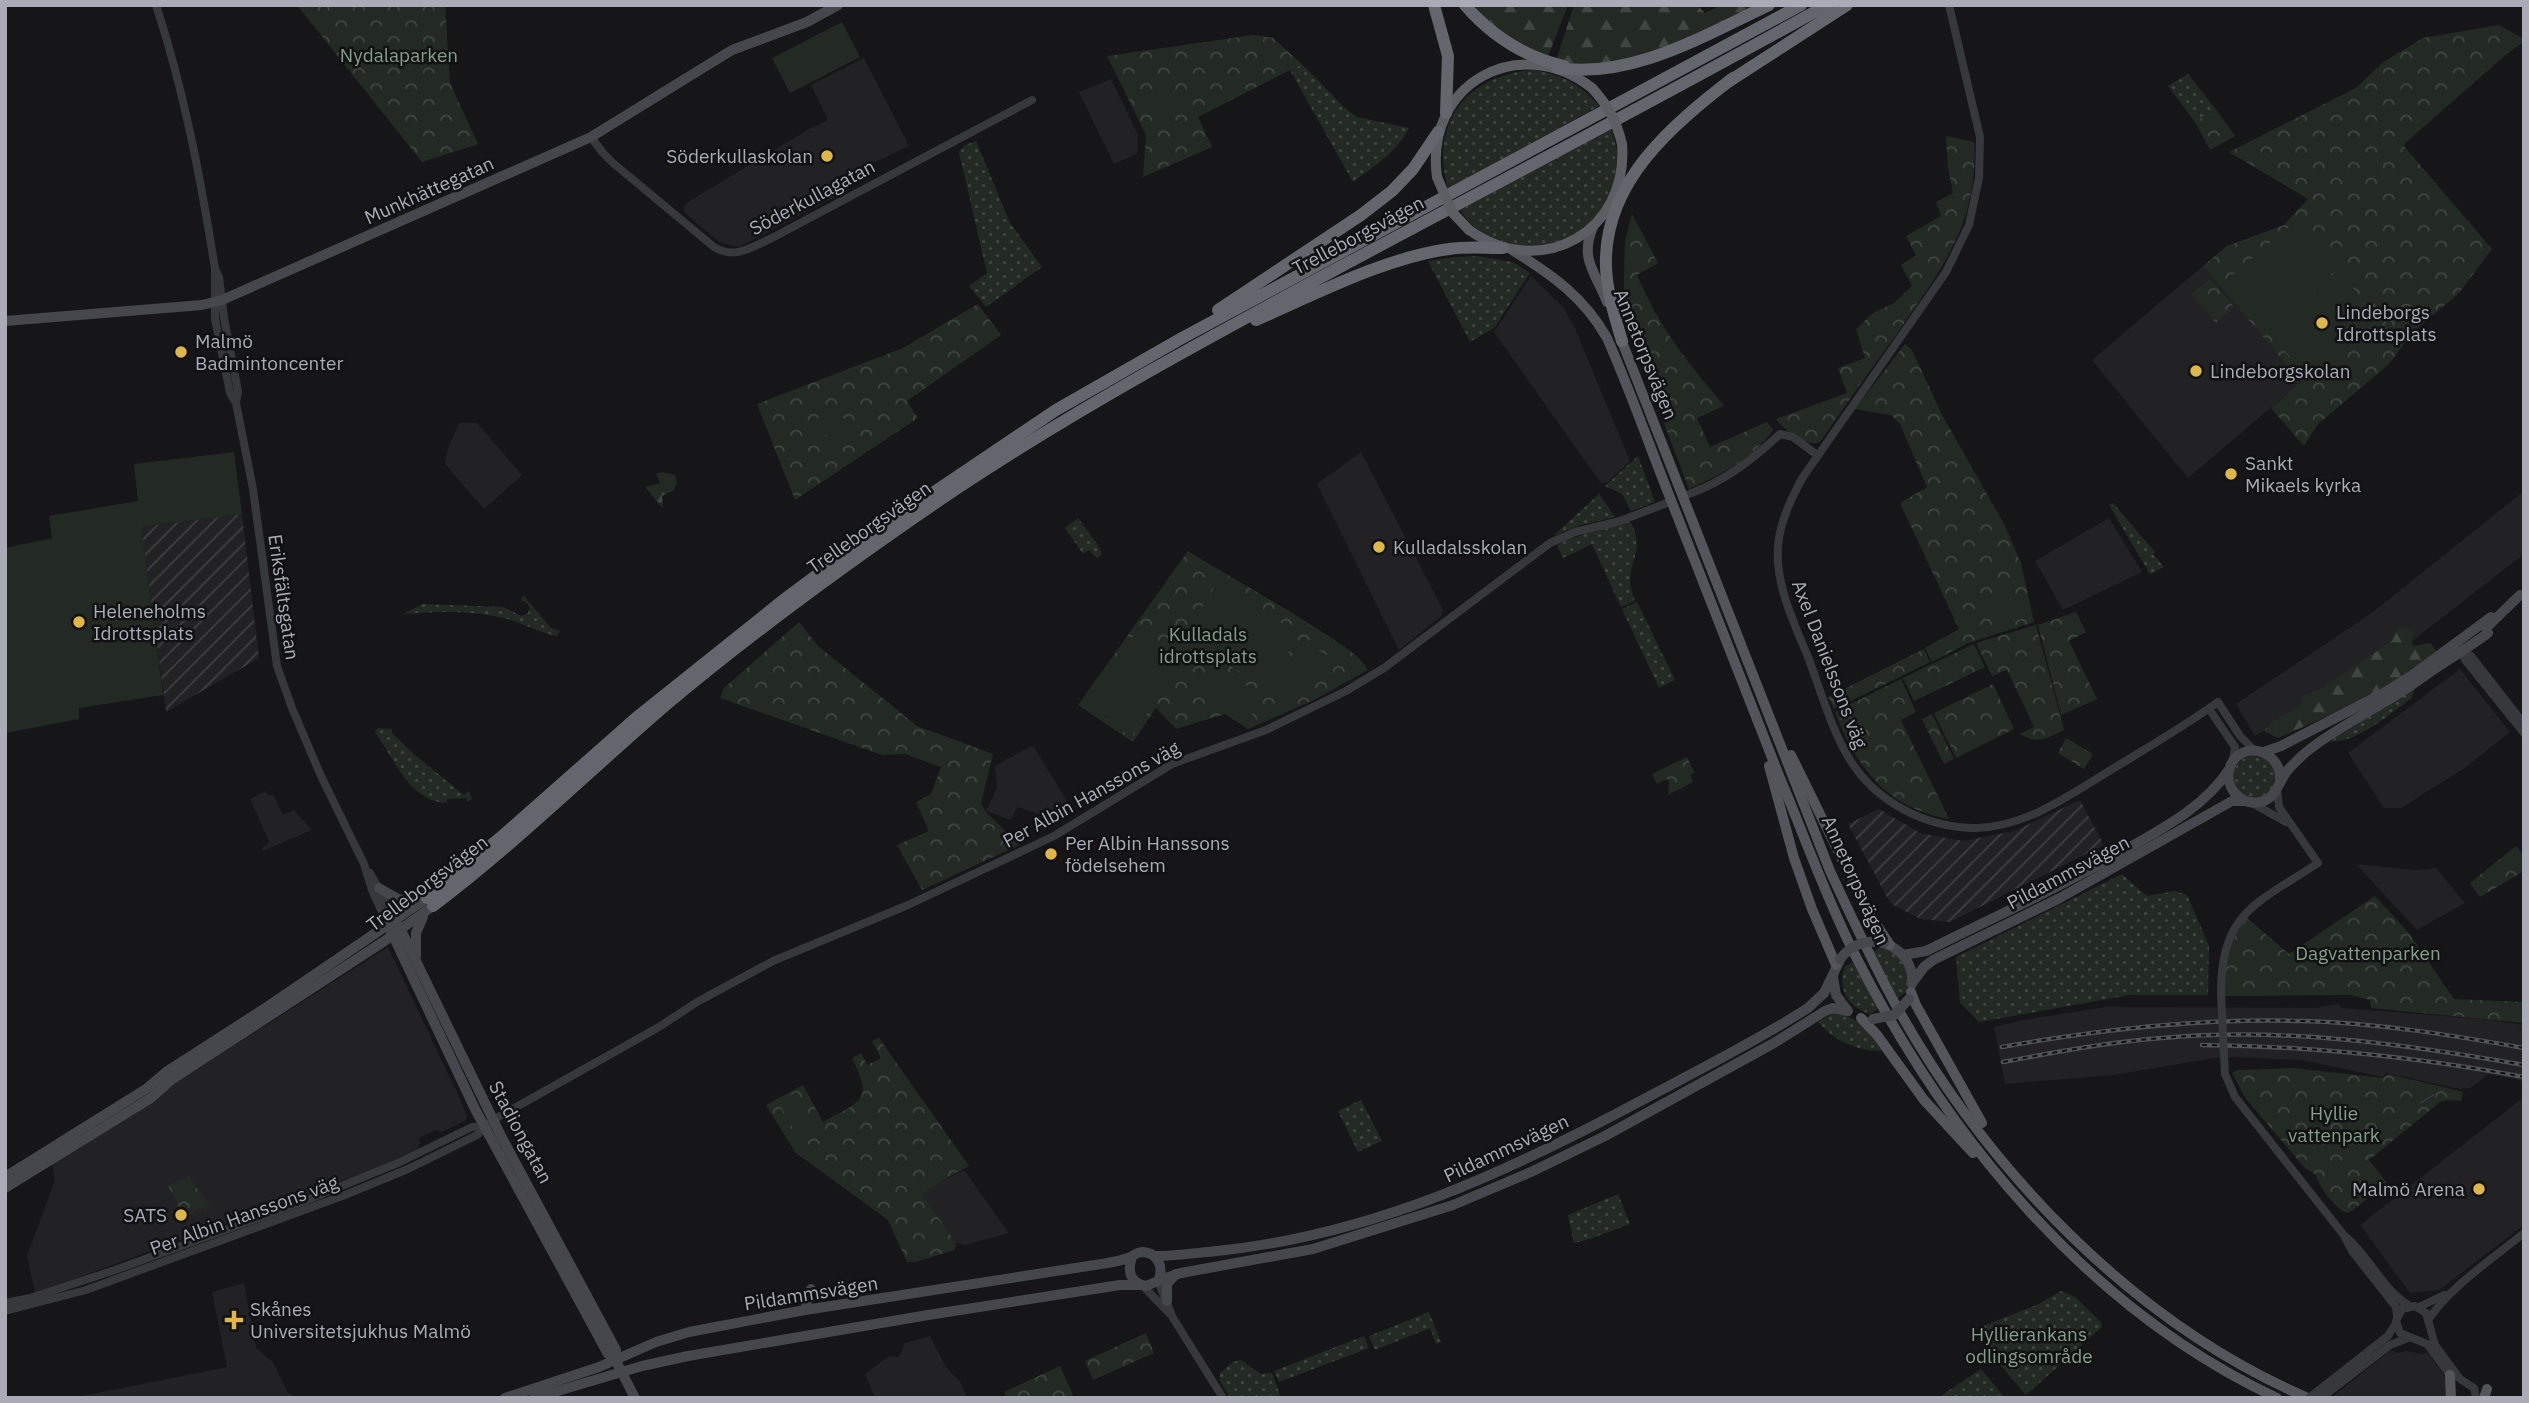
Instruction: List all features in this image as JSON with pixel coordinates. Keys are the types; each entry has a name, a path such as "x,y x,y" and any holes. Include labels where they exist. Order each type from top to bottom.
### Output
{"highway":[{"path":"1433,5 1442,28 1449,66 1435,154 1437,177 1445,201 1469,230 1491,244 1507,249"},
{"path":"1467,5 1483,26 1520,55 1540,64 1583,71 1625,65 1679,47 1769,5"},
{"name":"Trelleborgsvägen","path":"429,905 483,853 668,692 819,574 900,515 1056,410 1182,338 1801,5"},
{"name":"Trelleborgsvägen","path":"429,905 503,849 671,701 795,603 978,475 1097,401 1216,333 1827,5"},
{"path":"1619,184 1650,143 1669,124 1733,78 1847,5"},
{"path":"1483,26 1522,51 1545,61 1585,68 1625,65"},
{"path":"1182,338 1208,317 1378,202 1405,179 1459,95 1485,74 1517,64 1540,64"},
{"path":"1216,333 1254,321 1419,254 1459,248 1533,252 1555,248 1575,240 1593,227 1609,207 1619,184 1622,144 1609,108 1592,88 1570,73 1557,68"},
{"path":"1622,341 1609,290 1606,265 1611,228 1622,195 1642,162 1662,138 1733,78"}],"main road":[{"name":"Munkhättegatan","path":"5,321 218,301 592,137 732,50 807,22 838,5"},
{"name":"Annetorpsvägen","path":"1593,227 1587,241 1586,253 1830,871 1863,944 1899,1011 1970,1119 2046,1210 2104,1266 2153,1307 2234,1362 2309,1398"},
{"name":"Annetorpsvägen","path":"1507,249 1562,282 1584,304 1607,338 1837,914 1876,995 1931,1086 2020,1199 2077,1259 2116,1294 2180,1343 2237,1379 2277,1398"},
{"name":"Pildammsvägen","path":"2129,854 2210,793 2246,752 2281,746 2382,694 2412,676 2522,593"},
{"name":"Pildammsvägen","path":"1867,1019 1894,1014 1924,967 1933,960 2058,899 2129,854 2232,801 2267,800 2300,757 2488,633 2486,628 2522,593"},
{"path":"1742,648 1875,926 1887,944 1903,955 1910,965 1911,991 1916,1005 1975,1113 2046,1210"},
{"path":"1743,683 1768,761 1794,858 1836,967 1836,995 1848,1011 1867,1019 1924,1100 2020,1199"},
{"path":"2259,751 2277,763 2279,785"},
{"path":"2231,766 2230,785 2233,792 2249,802"},
{"name":"Pildammsvägen","path":"1903,955 1926,951 2116,862"},
{"path":"379,888 400,900 429,905 416,933 417,964"},
{"name":"Trelleborgsvägen","path":"5,1177 146,1088 176,1065 254,1016 392,922 429,905"},
{"name":"Trelleborgsvägen","path":"5,1188 152,1098 171,1080 397,933 429,905"},
{"name":"Stadiongatan","path":"392,922 489,1123 608,1354 615,1359"},
{"name":"Stadiongatan","path":"397,933 417,964 489,1123 612,1343 615,1359 635,1398"},
{"name":"Pildammsvägen","path":"1154,1256 1244,1248 1345,1228 1442,1196 1543,1151 1765,1034 1817,1001 1836,967 1853,946 1867,941 1887,944"},
{"name":"Pildammsvägen","path":"1159,1280 1177,1273 1323,1246 1453,1205 1531,1172 1617,1130 1774,1043 1825,1011 1848,1011"},
{"path":"534,1398 621,1372 688,1356 1120,1285 1151,1286 1159,1280 1161,1268 1154,1256 1142,1252 1132,1257 1130,1274 1141,1285"},
{"name":"Pildammsvägen","path":"505,1398 688,1332 805,1310 1132,1257"},
{"path":"1167,1301 1167,1284 1177,1273"},
{"path":"805,1310 811,1289"},
{"path":"612,1343 622,1349 635,1350"},
{"path":"2450,1375 2455,1396"},
{"path":"2237,1379 2265,1398"},
{"path":"2279,1385 2315,1398"}],"street":[{"name":"Eriksfältsgatan","path":"156,5 193,147 215,269 219,277 218,301 238,391 236,403 253,489 276,666 321,776 364,864 379,888 392,922"},
{"name":"Axel Danielssons väg","path":"1950,5 1980,137 1979,178 1969,225 1946,272 1817,455 1791,498 1780,533 1778,560 1782,588 1844,750 1868,782 1901,808 1934,822 1962,827 1995,826 2021,819 2075,792 2218,702 2240,736 2259,751"},
{"name":"Söderkullagatan","path":"592,137 613,163 714,247 734,254 772,238 1032,100"},
{"path":"1689,495 1736,471 1780,434 1793,437 1817,455"},
{"name":"Per Albin Hanssons väg","path":"5,1311 86,1290 345,1195 477,1135 489,1123 773,961 908,905 1054,836 1172,764 1266,730 1346,691 1418,643 1550,543 1575,532 1620,521 1667,503"},
{"path":"2457,642 2465,660 2524,733"},
{"path":"2463,651 2471,656 2524,724"},
{"path":"2209,709 2235,747 2231,766"},
{"path":"2279,785 2279,807 2318,863 2252,907 2237,923 2223,953 2221,993 2225,1074 2229,1087 2245,1111 2343,1234 2352,1251 2396,1307 2400,1333 2427,1345 2450,1375"},
{"path":"2249,802 2291,825"},
{"name":"Eriksfältsgatan","path":"364,864 372,890 392,922"},
{"name":"Per Albin Hanssons väg","path":"5,1303 30,1298 112,1271 300,1203 400,1163 472,1127 489,1123"},
{"path":"2309,1398 2390,1345 2424,1334 2435,1309 2461,1284 2524,1233"},
{"path":"2343,1234 2358,1246 2399,1299 2426,1313 2435,1345 2455,1372 2474,1388 2476,1398"},
{"path":"1159,1280 1174,1318 1223,1398"},
{"path":"2321,1398 2328,1388 2388,1336 2402,1309 2438,1299 2461,1284"},
{"path":"1141,1285 1174,1318"},
{"path":"2455,1396 2459,1387 2468,1384"}],"shaded area":[{"name":"Söderkullaskolan","path":"864,58 909,146 838,180 844,192 739,247 719,242 684,212 684,206 691,200 828,120 811,85"},
{"path":"1111,79 1138,135 1137,154 1114,164 1079,92"},
{"name":"Lindeborgskolan","path":"2203,266 2301,382 2188,478 2092,360"},
{"path":"1531,276 1563,307 1574,326 1630,461 1607,483 1600,482 1494,332"},
{"path":"459,423 477,423 522,475 484,509 445,464 448,448"},
{"name":"Kulladalsskolan","path":"1361,452 1443,610 1441,616 1399,650 1317,484"},
{"path":"2524,491 2524,554 2407,645 2255,736 2236,704 2373,612"},
{"path":"242,514 259,658 166,712 141,527"},
{"path":"2109,518 2142,572 2063,610 2035,561"},
{"path":"2460,669 2510,732 2466,767 2401,808 2384,808 2348,753"},
{"path":"1031,746 1073,811 1071,816 1049,827 1042,815 1017,807 1011,820 986,811 997,788 995,766"},
{"path":"266,791 268,796 273,794 283,815 294,810 312,830 263,851 261,848 269,841 250,799"},
{"path":"2080,800 2104,845 1950,922 1920,919 1890,903 1848,824 1879,809 1920,833 1963,841 2014,831"},
{"path":"2356,864 2415,870 2435,867 2465,903 2417,930"},
{"path":"388,947 460,1099 467,1117 465,1121 442,1132 436,1130 419,1138 420,1144 416,1150 360,1174 35,1292 27,1256 55,1180 52,1162"},
{"path":"2339,1004 2341,1008 2524,1025 2524,1081 2489,1074 2470,1088 2460,1089 2386,1073 2383,1077 2302,1060 2231,1057 2114,1075 2005,1084 1994,1027 2106,1007 2315,1008"},
{"name":"Malmö Arena","path":"2524,1097 2524,1225 2439,1290 2410,1293 2360,1225"},
{"path":"964,1170 1009,1233 965,1245 956,1243 922,1194"},
{"name":"Skånes Universitetsjukhus Malmö","path":"244,1283 256,1348 273,1362 288,1393 298,1398 72,1398 227,1367 212,1292"},
{"path":"930,1336 946,1367 961,1383 967,1398 875,1398 865,1374 889,1356 899,1357 905,1343"},
{"path":"2391,1350 2397,1353 2427,1352 2447,1380 2447,1398 2331,1398"}],"green space":[{"name":"Nydalaparken","path":"297,5 445,5 450,83 478,144 422,162"},
{"path":"1474,5 1568,5 1547,59 1508,36"},
{"path":"1574,5 1697,5 1705,13 1722,5 1757,5 1660,50 1608,63 1582,64 1556,61"},
{"path":"842,22 860,57 790,93 772,58"},
{"path":"2499,25 2524,39 2524,42 2509,52 2403,145 2492,249 2459,293 2413,332 2388,365 2318,424 2304,446 2271,408 2301,382 2203,266 2227,246 2284,225 2308,199 2229,152 2356,88 2382,63 2423,38"},
{"path":"1254,35 1273,38 1302,64 1198,117 1212,147 1143,177 1146,135 1107,56"},
{"path":"1302,64 1357,117 1409,128 1392,151 1353,182 1290,70"},
{"path":"1534,70 1570,82 1599,106 1448,189 1443,165 1444,143 1449,124 1458,107 1472,92 1489,81"},
{"path":"2188,74 2218,112 2207,113 2195,122 2168,86"},
{"path":"1167,78 1182,106 1155,117 1147,102 1157,96 1152,86"},
{"path":"2218,112 2235,136 2210,150 2195,122 2207,113"},
{"path":"1611,128 1618,160 1615,179 1598,213 1569,237 1532,246 1513,244 1482,233 1460,210"},
{"path":"1946,136 1974,142 1974,171 1970,197 1954,244 1929,287 1820,442 1802,440 1776,419 1847,393 1838,368 1865,358 1856,329 1873,313 1894,303 1912,286 1901,265 1916,255 1906,236 1941,216 1936,202 1953,193"},
{"path":"976,141 1010,223 1042,267 986,307 969,286 987,273 959,152 965,145"},
{"path":"1632,214 1658,263 1637,275 1646,294 1675,344 1724,406 1697,418 1710,447 1767,422 1773,430 1746,458 1689,489 1623,316 1625,242"},
{"name":"Lindeborgs Idrottsplats","path":"2297,220 2334,264 2264,322 2228,279"},
{"path":"1477,256 1513,262 1530,273 1494,328 1470,342 1428,261"},
{"name":"Lindeborgs Idrottsplats","path":"2338,270 2377,317 2307,377 2267,330"},
{"path":"2210,279 2234,307 2216,323 2192,294"},
{"path":"978,304 1001,335 907,401 918,418 795,500 757,404 903,348"},
{"path":"1905,344 1912,350 1941,413 2004,524 2021,563 2034,622 1968,643 1932,662 1925,648 1959,629 1900,503 1927,487 1900,424 1891,415 1855,409"},
{"path":"819,414 853,420 850,439 815,433"},
{"name":"Heleneholms Idrottsplats","path":"234,452 242,514 141,527 163,695 79,708 79,719 5,733 5,548 52,538 49,516 138,501 134,464"},
{"path":"1638,456 1655,502 1631,511 1622,494 1605,486"},
{"path":"662,472 675,475 677,483 673,491 662,496 663,509 645,487 660,483 656,474"},
{"path":"1599,494 1615,517 1581,525 1553,536"},
{"path":"2113,503 2155,552 2153,554 2164,567 2150,574 2109,505"},
{"path":"1078,518 1102,554 1097,558 1089,550 1083,554 1065,528"},
{"path":"1630,521 1637,546 1630,581 1635,601 1621,607 1592,544 1563,558 1557,545"},
{"name":"Kulladals idrottsplats","path":"1188,551 1327,635 1355,655 1368,670 1314,700 1248,729 1225,714 1176,729 1156,708 1133,742 1078,705"},
{"path":"1216,584 1300,634 1266,688 1184,637"},
{"path":"523,595 551,628 560,631 557,636 484,614 403,614 423,604 504,607 521,616 527,614 530,608 521,600"},
{"path":"2024,597 2029,617 1993,627 1987,607"},
{"path":"1637,602 1675,680 1659,688 1622,609"},
{"path":"2076,612 2086,632 2069,641 2097,699 2061,715 2038,625"},
{"path":"799,622 818,646 917,726 993,754 981,803 985,811 1019,845 922,890 897,845 929,831 916,802 931,794 941,767 905,754 882,755 720,698 724,688"},
{"path":"2036,625 2064,730 2037,740 2020,734 2034,727 2007,670 1992,676 1976,643"},
{"path":"2399,627 2413,631 2412,646 2431,643 2437,652 2351,709 2332,714 2278,738 2264,731 2271,723 2301,705 2302,696 2323,688 2392,641"},
{"path":"1136,632 1182,664 1131,737 1085,704"},
{"path":"1303,641 1328,656 1299,700 1275,685"},
{"path":"1974,644 1985,667 1914,701 1903,678"},
{"path":"1924,649 1930,662 1834,709 1828,697"},
{"path":"1219,668 1263,696 1246,724 1201,696"},
{"path":"1901,679 1916,712 1901,720 1949,819 1927,814 1908,805 1877,782 1853,750 1835,712"},
{"path":"1993,684 2014,729 1956,758 1934,713"},
{"path":"2414,688 2412,698 2362,733 2340,741 2330,741"},
{"path":"1932,714 1954,759 1944,764 1922,719"},
{"path":"392,729 392,733 415,755 464,795 469,791 472,799 467,802 467,798 447,799 447,803 434,801 423,795 397,767 376,734 375,730"},
{"path":"2066,738 2093,754 2084,769 2058,753"},
{"path":"2254,756 2269,762 2275,777 2269,792 2254,798 2239,792 2233,777 2239,762"},
{"path":"1687,757 1695,773 1690,775 1693,782 1668,795 1669,781 1667,779 1657,784 1652,774"},
{"path":"2516,846 2524,856 2524,871 2480,897 2470,883"},
{"path":"2122,874 2147,896 2175,891 2187,895 2209,946 2208,995 2130,995 1979,1022 1960,1003 1956,957"},
{"name":"Dagvattenparken","path":"2375,896 2408,932 2454,999 2524,1002 2524,1023 2371,1008 2370,1000 2351,995 2225,996 2228,954 2247,918 2289,954"},
{"path":"1881,947 1895,954 1906,970 1906,992 1898,998 1873,952"},
{"path":"1853,962 1878,1009 1870,1014 1855,1007 1843,989 1845,966"},
{"path":"1832,1014 1841,1014 1855,1020 1882,1051 1855,1047 1832,1035 1818,1022"},
{"path":"879,1038 969,1166 922,1194 956,1243 955,1250 915,1262 907,1262 888,1220 795,1152 766,1105 803,1085 823,1122 847,1109 860,1098 863,1091 852,1058 861,1053 867,1065 881,1058 872,1041"},
{"name":"Hyllie vattenpark","path":"2293,1068 2383,1078 2388,1074 2463,1092 2461,1101 2440,1102 2369,1160 2387,1183 2347,1213 2328,1197 2316,1175 2305,1168 2246,1099 2232,1073 2238,1070"},
{"path":"796,1092 814,1124 796,1134 779,1103"},
{"path":"1361,1100 1382,1141 1358,1152 1338,1111"},
{"path":"189,1176 211,1209 194,1211 194,1214 187,1217 187,1222 168,1186"},
{"path":"1618,1194 1630,1224 1574,1243 1568,1215"},
{"name":"Hyllierankans odlingsområde","path":"2061,1291 2075,1297 2101,1322 2102,1327 2026,1395 1994,1358 1983,1326 2039,1304"},
{"path":"1429,1312 1441,1342 1436,1344 1430,1328 1375,1350 1369,1336"},
{"path":"1146,1333 1154,1353 1093,1380 1085,1361"},
{"path":"1364,1336 1369,1348 1279,1382 1274,1371"},
{"path":"1241,1360 1261,1374 1272,1373 1281,1398 1230,1398 1220,1381 1220,1373 1233,1362"},
{"path":"1060,1366 1073,1395 1066,1398 1007,1398 1004,1392"},
{"path":"1981,1369 2005,1398 1941,1398 1945,1393"}],"waterway":[{"path":"2421,1103 2433,1095"}],"railway":[{"path":"2002,1047 2152,1026 2265,1021 2331,1022 2386,1027 2524,1048"},
{"path":"2003,1062 2142,1040 2253,1035 2389,1044 2524,1065"},
{"path":"2202,1045 2364,1054 2524,1077"}],"place":[{"name":"Söderkullaskolan","path":"827,156"},
{"name":"Lindeborgs Idrottsplats","path":"2322,323"},
{"name":"Malmö Badmintoncenter","path":"181,352"},
{"name":"Lindeborgskolan","path":"2196,371"},
{"name":"Sankt Mikaels kyrka","path":"2231,474"},
{"name":"Kulladalsskolan","path":"1379,547"},
{"name":"Heleneholms Idrottsplats","path":"79,622"},
{"name":"Per Albin Hanssons födelsehem","path":"1051,854"},
{"name":"Malmö Arena","path":"2479,1189"},
{"name":"SATS","path":"181,1215"},
{"name":"Skånes Universitetsjukhus Malmö","path":"234,1320"}]}
